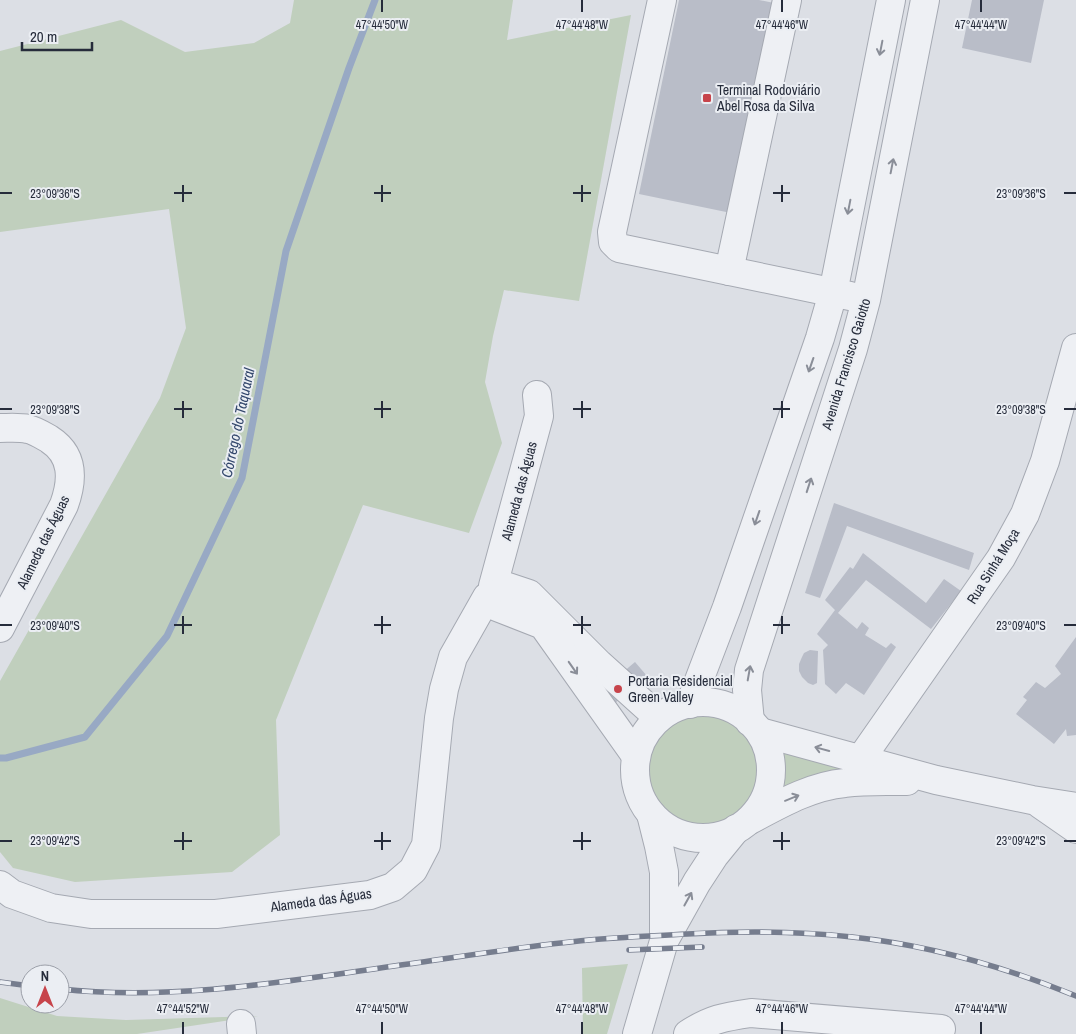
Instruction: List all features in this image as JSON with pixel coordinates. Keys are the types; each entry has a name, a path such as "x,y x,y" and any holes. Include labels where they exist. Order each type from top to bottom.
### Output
{"street":[{"path":"662,0 612,232 613,242 619,248 866,300"},
{"path":"729,271 787,0"},
{"path":"690,704 740,570 820,338 833,292 891,0"},
{"path":"896,0 924,3"},
{"name":"Avenida Francisco Gaiotto","path":"755,727 747,690 749,670 853,349 866,300 924,3"},
{"name":"Rua Sinhá Moça","path":"860,760 1001,558 1024,514 1045,461 1076,348"},
{"name":"Alameda das Águas","path":"0,886 12,894 51,908 91,914 216,914 370,895 393,887 413,870 426,845 439,718 444,688 453,657 496,594 539,416 537,395"},
{"name":"Alameda das Águas","path":"0,428 28,429 40,433 54,442 64,453 70,465 71,478 69,492 64,505 0,628"},
{"path":"496,594 529,594 599,664 660,718"},
{"path":"496,594 543,625 636,756"},
{"path":"637,1034 664,942 697,882 714,856 761,806 769,788 771,770 768,751 755,727 737,712 722,705 706,702 676,708 652,725 643,737 636,756 635,776 638,790 650,814 660,846 664,872 664,942"},
{"path":"755,727 860,760 936,780 1076,807"},
{"path":"650,814 664,826 681,834 699,838 718,836 785,801 817,788 844,782 936,780"},
{"path":"1032,800 1076,830"},
{"path":"688,1034 705,1023 725,1017 751,1013 941,1028"}],"green space":[{"path":"294,0 513,0 507,40 631,15 579,301 504,290 485,382 502,443 469,533 363,505 276,720 280,835 232,872 75,882 13,868 0,852 0,681 160,398 186,328 169,209 0,232 0,51 121,20 185,52 254,43 290,23"},
{"path":"703,716 724,720 741,732 753,749 757,770 753,791 741,808 724,820 703,824 682,820 665,808 653,791 649,770 653,749 665,732 682,720"},
{"path":"776,748 873,775 781,793"},
{"path":"628,964 607,1034 583,1034 582,968"},
{"path":"0,998 20,1004 20,1014 51,1014 126,1020 258,1016 137,1034 0,1034"}],"building":[{"name":"Terminal Rodoviário Abel Rosa da Silva","path":"679,0 759,0 774,3 731,213 639,194"},
{"path":"972,0 1044,0 1031,63 962,48"},
{"path":"834,503 974,553 969,570 847,526 820,598 805,593"},
{"path":"863,553 926,603 944,579 961,591 931,629 866,580 838,613 857,629 862,622 869,628 865,635 886,648 891,643 896,647 864,695 846,683 836,694 825,684 823,650 828,645 817,634 835,610 825,600 850,567 853,569"},
{"path":"1076,637 1076,735 1067,736 1066,729 1054,744 1016,714 1027,700 1023,697 1036,682 1045,688 1061,674 1055,666"},
{"path":"810,650 818,651 817,683 813,685 802,677 799,671 799,664 804,653"},
{"name":"Portaria Residencial Green Valley","path":"635,662 647,676 608,709 596,695"}],"waterway":[{"name":"Córrego do Taquaral","path":"0,758 85,737 167,636 242,478 286,251 349,68 375,0"}],"railway":[{"path":"70,990 144,993 227,988 565,942 687,934 770,932 831,935 910,946 994,967 1076,996"},
{"path":"629,950 702,947"},
{"path":"0,982 20,985"}],"place":[{"name":"Terminal Rodoviário Abel Rosa da Silva","path":"707,98"},
{"name":"Portaria Residencial Green Valley","path":"618,689"}]}
